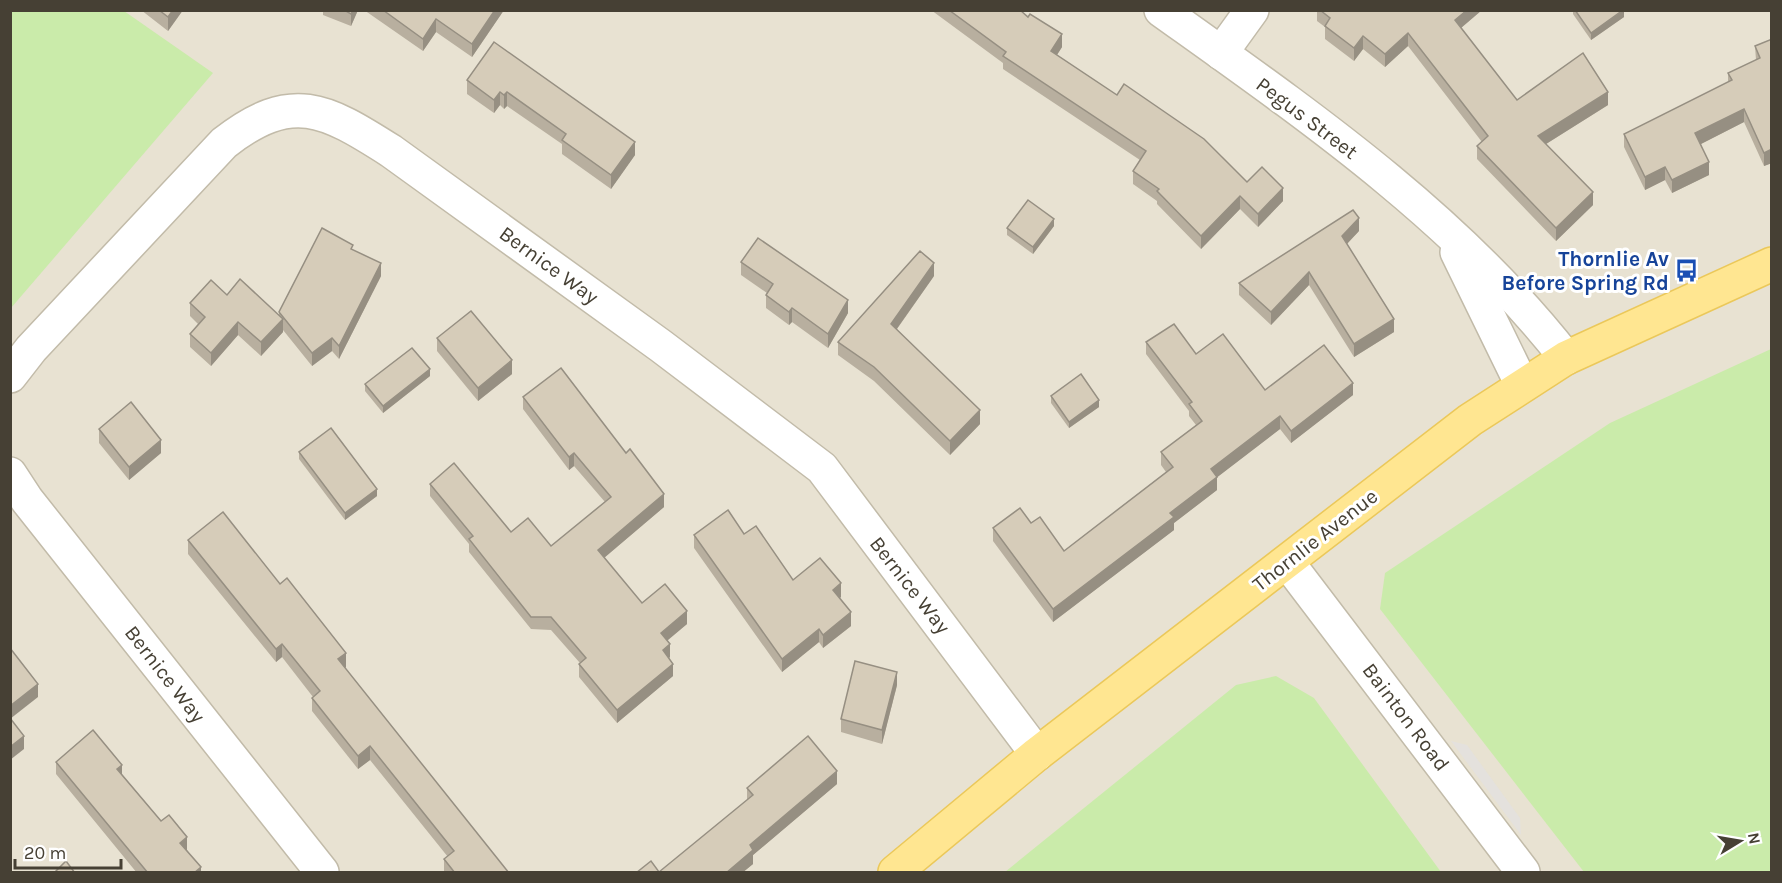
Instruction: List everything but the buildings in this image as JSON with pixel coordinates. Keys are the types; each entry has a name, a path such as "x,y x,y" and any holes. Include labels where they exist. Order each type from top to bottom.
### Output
{"main road":[{"name":"Thornlie Avenue","path":"895,873 1037,754 1288,563 1470,420 1566,358 1772,264"}],"street":[{"name":"Pegus Street","path":"1161,10 1399,188 1536,320 1566,358"},
{"path":"1221,53 1252,10"},
{"name":"Bernice Way","path":"10,376 31,349 224,143 243,128 276,112 308,110 327,115 358,130 391,151 661,346 822,468 1037,754"},
{"name":"Pegus Street","path":"1447,232 1522,385"},
{"name":"Bernice Way","path":"10,474 27,500 322,873"},
{"name":"Bainton Road","path":"1288,563 1523,873"}],"shaded area":[{"path":"11,11 1771,11 1771,872 11,872"},
{"path":"1451,741 1467,745 1520,818 1521,835"}],"green space":[{"path":"11,10 124,11 213,73 11,308"},
{"path":"1771,349 1771,872 1584,872 1380,609 1385,573 1610,423"},
{"path":"1276,676 1314,698 1441,872 1005,872 1236,685"}],"place":[{"name":"Thornlie Av Before Spring Rd","path":"1687,271"}]}
